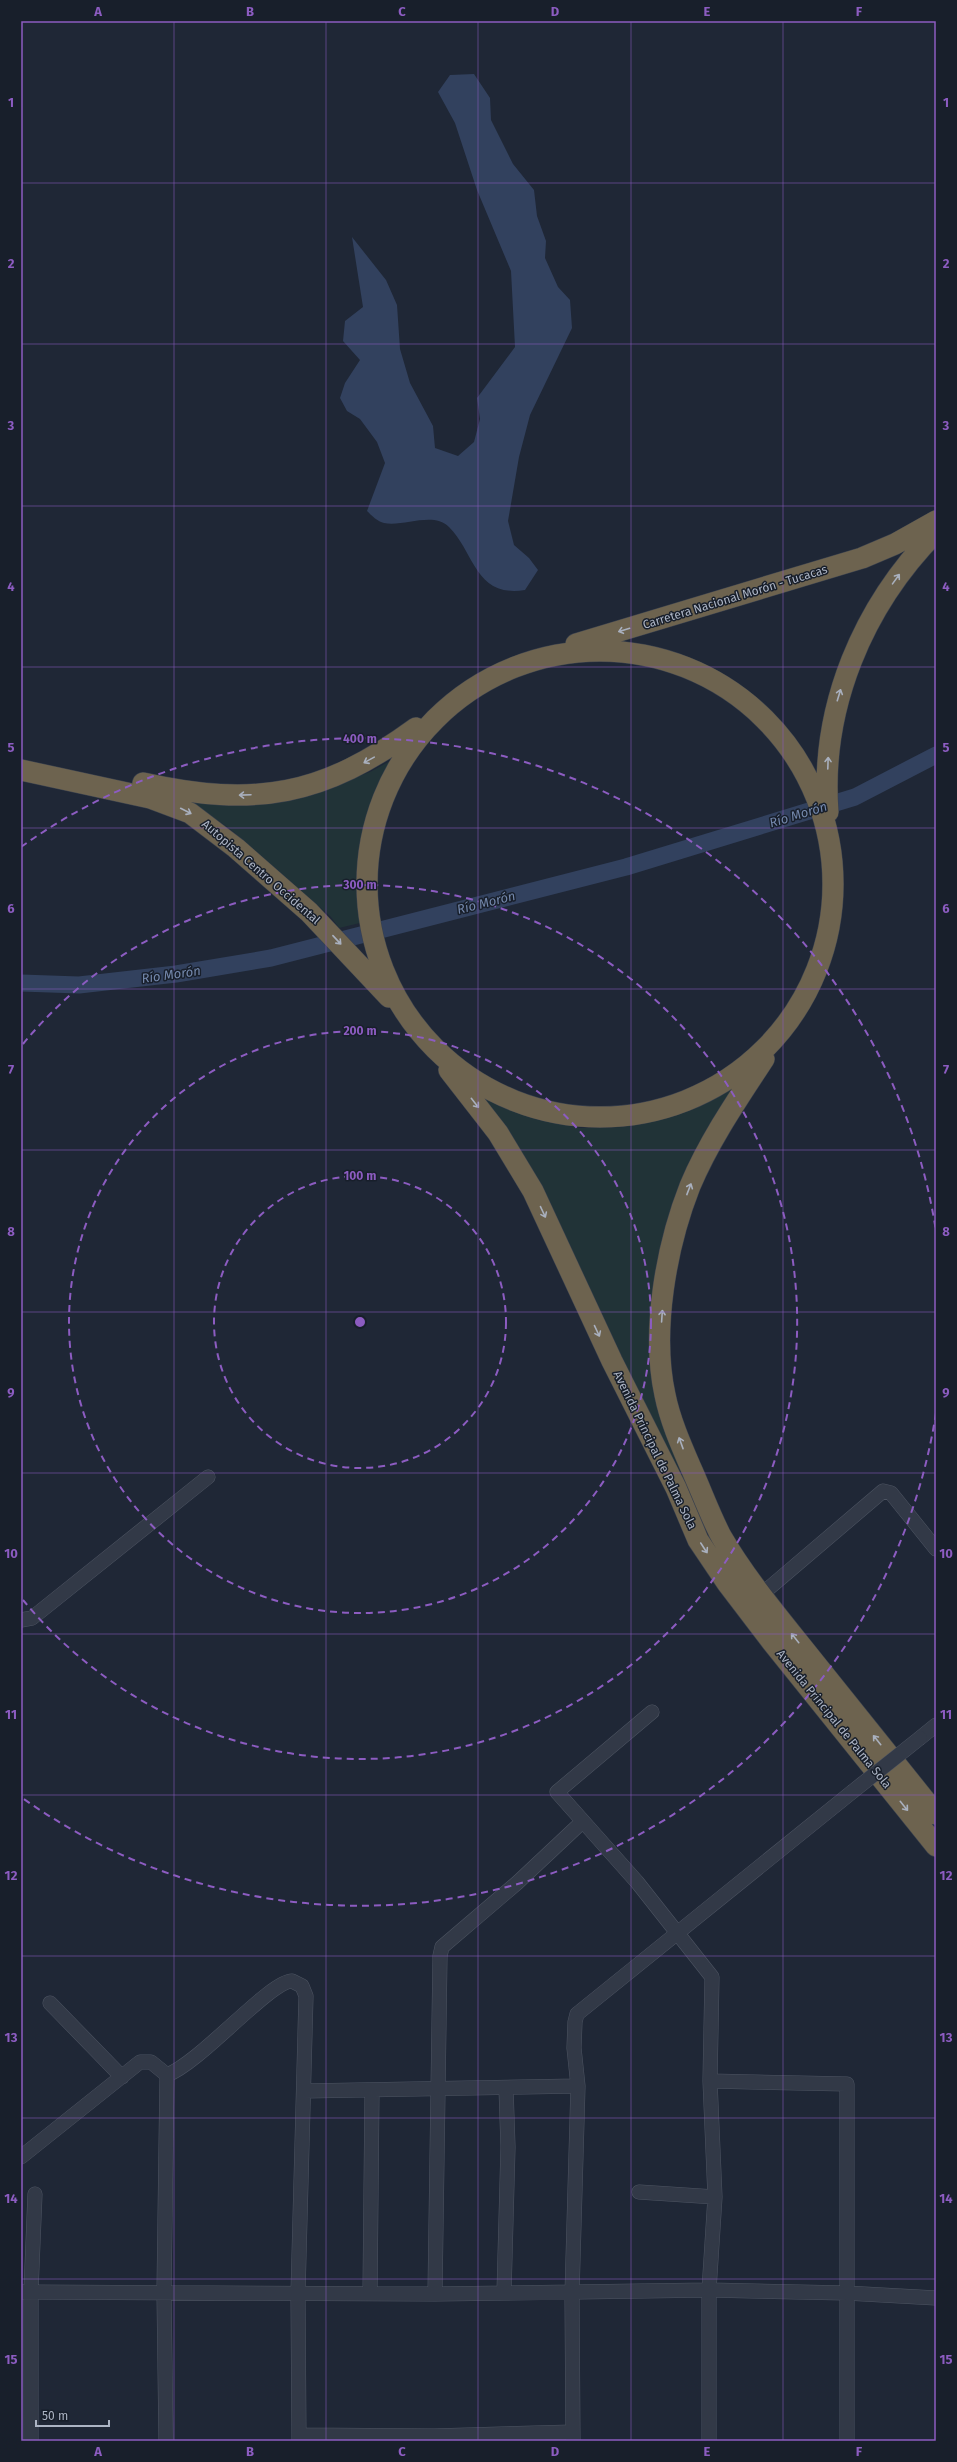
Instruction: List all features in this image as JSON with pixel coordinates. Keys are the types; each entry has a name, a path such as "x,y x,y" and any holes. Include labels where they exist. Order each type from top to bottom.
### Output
{"highway":[{"name":"Carretera Nacional Morón - Tucacas","path":"529,661 569,646 862,558 895,544 936,520"},
{"path":"447,706 409,747 382,797 368,851 366,888 369,923 378,956 395,996 416,1028 456,1067 505,1096 559,1113 615,1116 671,1106 722,1083 762,1053 790,1020 815,976 828,935 834,879 830,841 822,795 830,733 838,700 850,664 866,628 885,595 912,559 936,532"},
{"path":"21,756 172,789 231,796 270,794 312,785 351,770 373,758 483,681 529,661 565,653 603,650 653,657 694,671 738,696 771,725 822,795"},
{"name":"Autopista Centro Occidental","path":"21,770 150,798 185,810 210,826 299,903 357,962 416,1028"},
{"name":"Avenida Principal de Palma Sola","path":"790,1020 718,1131 691,1185 671,1249 662,1326 661,1360 665,1397 682,1446 721,1535 762,1594 936,1814"},
{"name":"Avenida Principal de Palma Sola","path":"416,1028 498,1133 530,1185 612,1361 676,1488 698,1540 727,1583 768,1636 936,1846"}],"street":[{"path":"21,1620 32,1618 208,1477"},
{"path":"762,1594 883,1491 891,1493 936,1549"},
{"path":"652,1712 557,1792 582,1822 637,1882 712,1977 710,2081 715,2197 709,2290 709,2441"},
{"path":"167,2075 178,2070 212,2044 278,1985 292,1981 302,1986 306,1996 298,2293 299,2438 434,2439 573,2437 572,2294 578,2086 574,2048 575,2022 577,2014 936,1725"},
{"path":"435,2294 440,1956 442,1947 517,1884 582,1822"},
{"path":"50,2003 122,2077"},
{"path":"21,2157 140,2062 147,2061 154,2064 167,2075"},
{"path":"166,2441 164,2292 167,2075"},
{"path":"710,2081 847,2084 847,2441"},
{"path":"304,2091 372,2091 438,2087 506,2088 578,2086"},
{"path":"504,2293 508,2147 506,2088"},
{"path":"370,2294 372,2091"},
{"path":"639,2192 715,2197"},
{"path":"31,2441 26,2291 36,2194"},
{"path":"26,2291 572,2294 709,2290 846,2293 936,2298"}],"shaded area":[{"path":"392,760 375,793 361,840 360,923 339,928 331,917 229,828 190,802 323,789 370,772"},
{"path":"740,1078 726,1106 653,1323 717,1542 713,1544 479,1096 539,1120 580,1128 622,1127 658,1120 705,1103"}],"water":[{"path":"474,74 490,98 491,120 513,164 534,190 537,216 546,241 545,258 558,287 570,300 572,328 530,415 519,457 508,521 514,545 529,558 538,570 525,590 508,591 496,587 486,580 478,571 458,538 449,527 442,522 435,520 418,520 392,524 384,523 377,520 367,511 385,463 377,442 360,419 347,411 340,398 345,383 360,360 343,341 345,321 363,307 352,237 386,280 397,305 400,349 410,383 433,426 435,448 458,456 474,442 480,419 477,398 515,347 511,271 477,190 455,123 438,92 450,75"}],"waterway":[{"name":"Río Morón","path":"21,983 79,985 176,974 271,958 626,867 855,797 936,755"}]}
